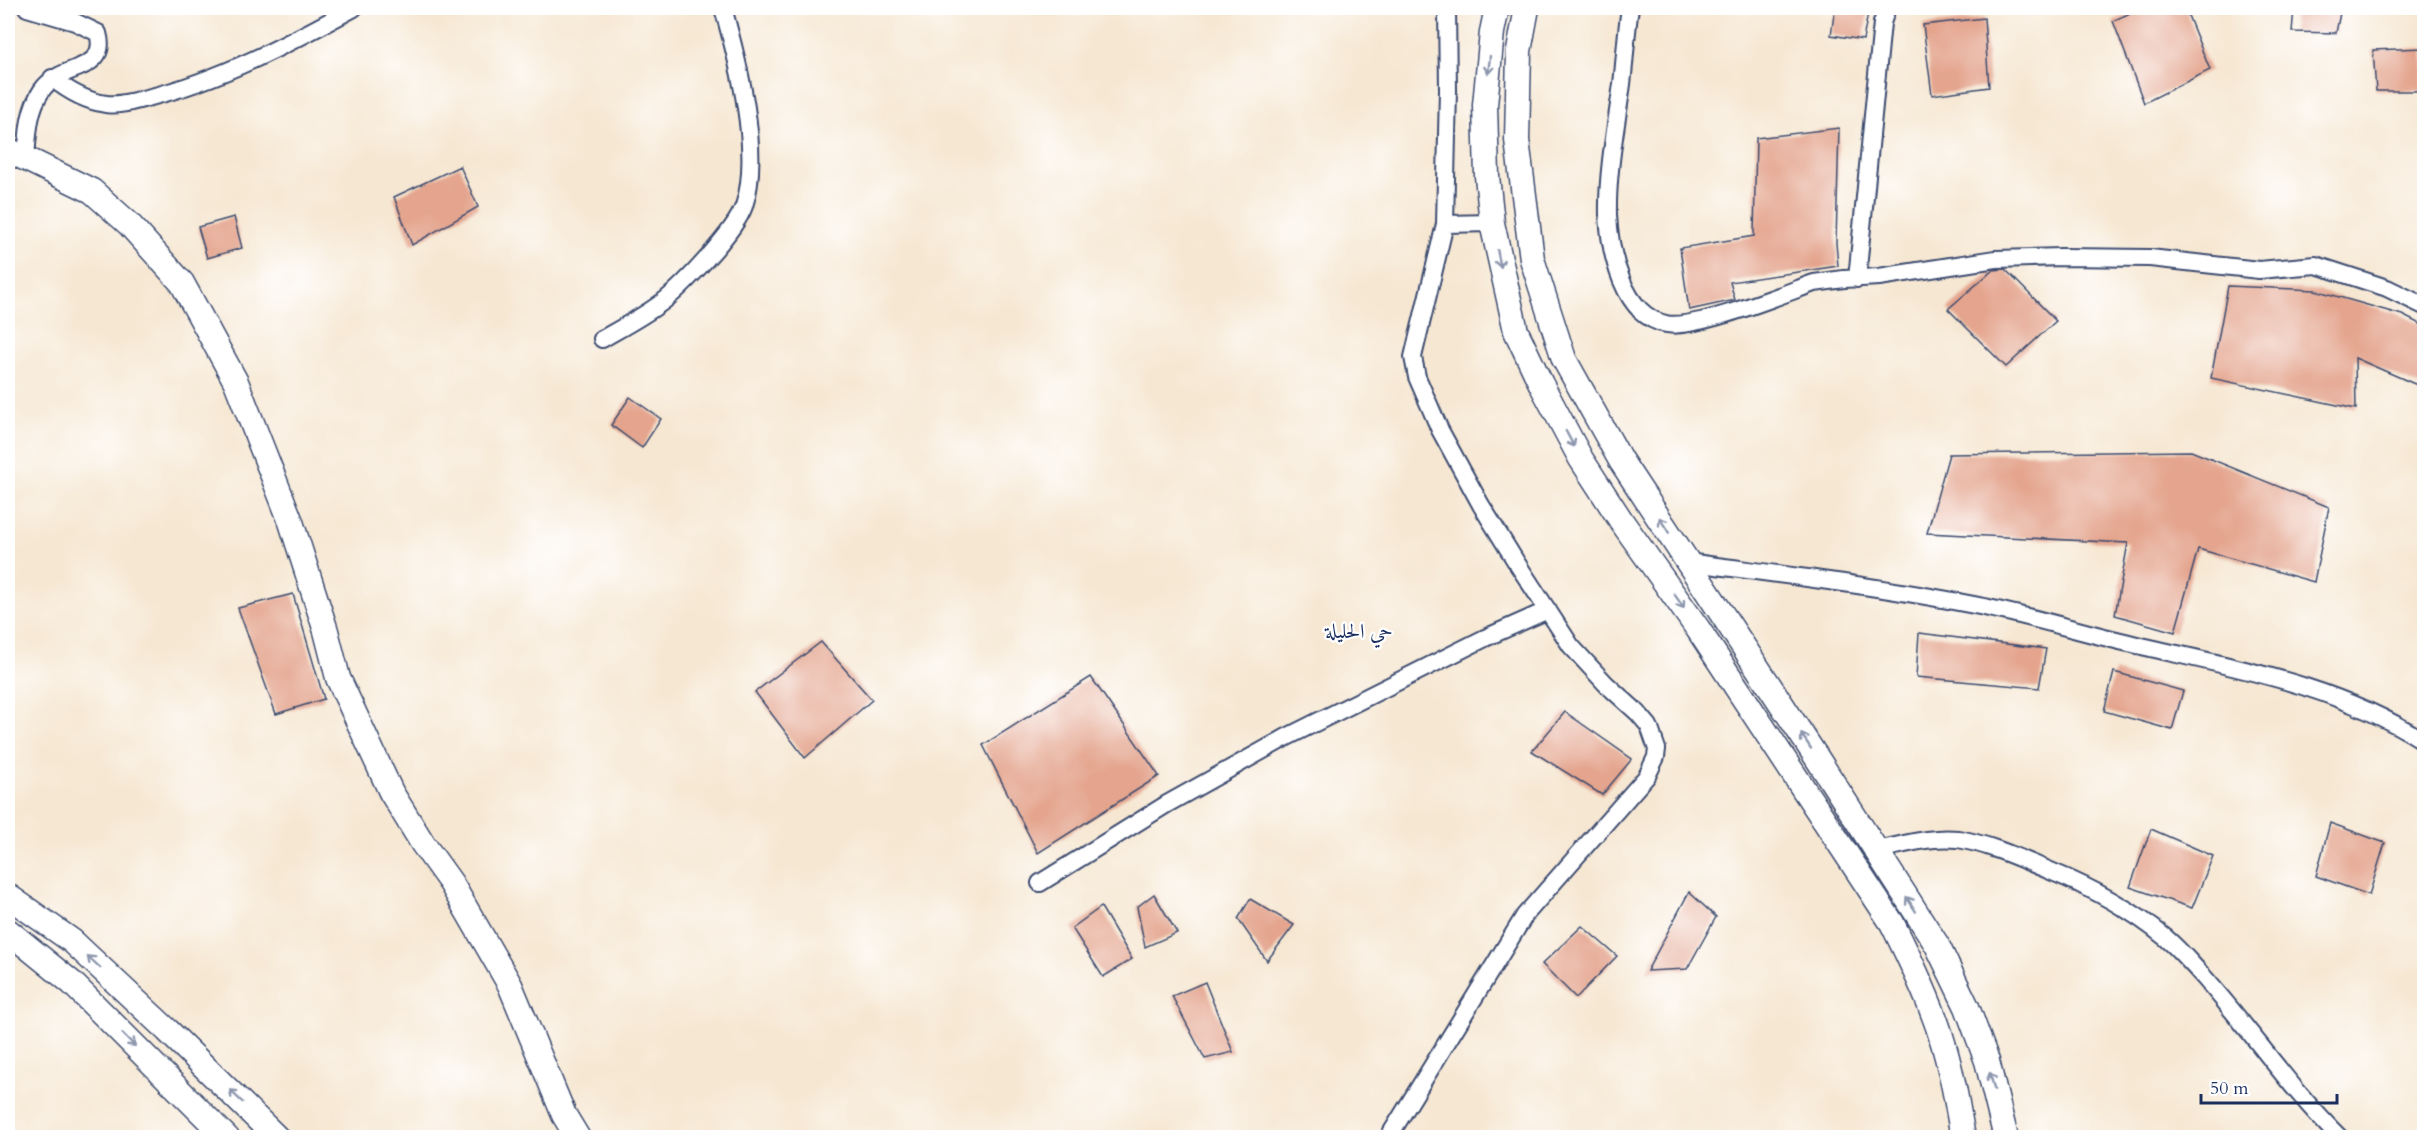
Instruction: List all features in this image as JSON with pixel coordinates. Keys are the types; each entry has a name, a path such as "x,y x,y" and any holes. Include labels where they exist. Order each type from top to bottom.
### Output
{"main road":[{"path":"1497,8 1492,32 1485,105 1487,176 1492,223 1516,331 1540,384 1581,459 1622,522 1698,629 1892,923 1910,959 1940,1032 1954,1085 1963,1137"},
{"path":"1527,8 1519,51 1517,140 1532,259 1564,359 1621,461 1937,945 1967,1007 1987,1061 2006,1137"},
{"path":"17,154 92,191 129,224 182,284 236,382 291,522 327,631 338,678 391,792 423,844 451,883 510,985 564,1115 578,1137"},
{"path":"8,896 72,941 277,1137"},
{"path":"8,931 72,983 227,1137"}],"street":[{"path":"17,154 41,90 52,78 94,60 101,51 98,33 75,22 27,8"},
{"path":"52,78 70,92 91,100 107,104 125,103 190,87 295,40 354,8"},
{"path":"602,339 664,300 732,228 744,208 750,175 748,120 734,48 723,8"},
{"path":"1388,1137 1525,915 1647,776 1656,757 1657,748 1649,726 1571,646 1481,505 1440,430 1413,365 1445,224 1448,8"},
{"path":"1630,8 1612,148 1608,215 1611,241 1624,287 1634,302 1654,320 1680,325 1714,317 1814,283 1914,273 1975,262 2033,257 2150,258 2259,270 2316,265 2387,288 2424,306"},
{"path":"1857,279 1882,23 1887,8"},
{"path":"1445,224 1492,223"},
{"path":"1687,562 1977,605 2284,679 2369,710 2424,741"},
{"path":"1040,883 1167,804 1285,738 1474,643 1548,610"},
{"path":"1877,850 1942,839 1957,839 1987,846 2078,882 2128,910 2167,939 2188,960 2222,997 2310,1105 2340,1137"}],"building":[{"path":"1835,8 1869,8 1863,40 1831,35"},
{"path":"2141,8 2185,8 2210,70 2144,103 2113,21"},
{"path":"2294,8 2341,8 2336,33 2292,32"},
{"path":"1984,18 1989,87 1932,95 1923,25"},
{"path":"2424,48 2424,91 2376,91 2373,50"},
{"path":"1839,128 1836,243 1838,266 1730,282 1735,300 1689,310 1680,248 1754,236 1756,138"},
{"path":"460,166 478,207 412,245 394,197"},
{"path":"234,217 242,248 207,258 198,227"},
{"path":"2005,269 2056,321 2006,367 1948,309 1993,270"},
{"path":"2228,286 2315,290 2402,315 2424,326 2424,388 2355,358 2356,409 2211,378"},
{"path":"630,397 661,419 642,448 611,425"},
{"path":"2191,451 2329,507 2314,582 2198,549 2175,632 2115,615 2128,543 1927,533 1949,454"},
{"path":"293,594 324,699 276,714 238,608"},
{"path":"1919,633 2046,649 2039,688 1916,677"},
{"path":"821,642 872,700 805,758 755,692"},
{"path":"2114,672 2183,691 2172,730 2104,711"},
{"path":"1091,677 1159,776 1038,853 983,745"},
{"path":"1565,712 1632,759 1602,795 1532,751"},
{"path":"2330,823 2385,843 2369,895 2316,876"},
{"path":"2151,829 2213,856 2192,908 2130,887"},
{"path":"1689,892 1716,917 1687,969 1647,971"},
{"path":"1154,894 1177,933 1145,947 1137,907"},
{"path":"1250,899 1294,925 1267,961 1238,919"},
{"path":"1101,907 1132,959 1103,977 1072,928"},
{"path":"1582,926 1617,956 1576,998 1542,964"},
{"path":"1205,982 1233,1052 1205,1059 1172,996"}],"district":[{"name":"حي الحليلة","path":"1359,631"}]}
